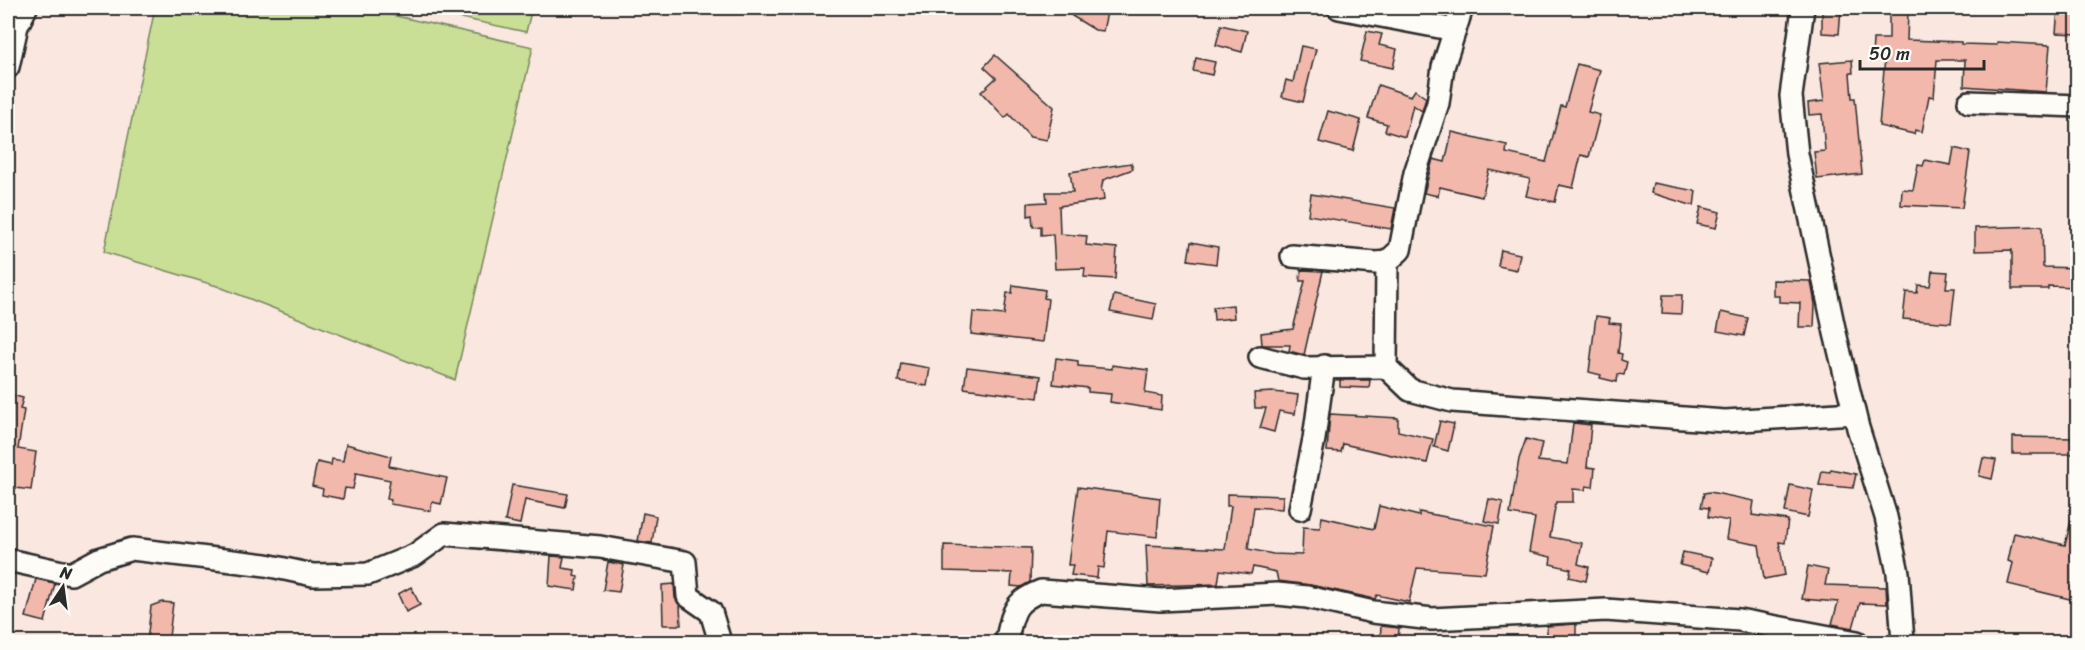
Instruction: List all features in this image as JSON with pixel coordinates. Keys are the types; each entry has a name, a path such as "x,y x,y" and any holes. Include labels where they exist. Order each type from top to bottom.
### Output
{"street":[{"path":"8,67 17,26 26,8"},
{"path":"1340,8 1455,30"},
{"path":"1292,256 1387,262 1400,250 1415,172 1438,103 1443,67 1462,8"},
{"path":"1803,8 1791,96 1793,126 1812,234 1854,412 1886,517 1898,573 1903,642"},
{"path":"1969,102 2078,105"},
{"path":"1386,367 1387,262"},
{"path":"1260,357 1304,368 1386,367 1410,390 1452,401 1725,421 1854,412"},
{"path":"1300,509 1314,439 1324,366"},
{"path":"8,560 71,574 99,559 132,549 266,565 312,575 368,574 415,555 444,534 600,547 685,562 688,596 711,612 720,642"},
{"path":"1006,642 1016,607 1024,597 1041,591 1161,600 1277,594 1307,597 1373,612 1432,619 1578,611 1628,612 1739,620 1857,642"}],"green space":[{"path":"155,8 361,8 533,47 455,380 217,286 104,252"},
{"path":"414,8 532,8 526,32"}],"building":[{"path":"1078,8 1108,8 1103,31 1095,30 1072,16"},
{"path":"1822,8 1841,8 1839,34 1822,33"},
{"path":"2058,8 2078,8 2078,34 2056,33"},
{"path":"1889,12 1908,12 1907,40 1961,42 1961,44 1997,45 1997,42 2050,45 2046,92 1964,86 1965,60 1937,60 1934,97 1929,96 1922,132 1915,130 1914,134 1879,126 1885,58 1872,58 1873,39 1889,39"},
{"path":"1221,25 1247,31 1242,52 1216,45"},
{"path":"1367,31 1382,34 1379,45 1397,49 1393,68 1360,61"},
{"path":"1301,46 1316,49 1303,102 1282,97 1286,80 1293,82"},
{"path":"995,55 1054,107 1047,140 1030,137 1009,114 1005,118 981,92 996,78 984,67"},
{"path":"1196,58 1215,62 1212,75 1193,71"},
{"path":"1852,60 1853,73 1850,73 1852,98 1855,98 1862,174 1817,179 1814,152 1825,151 1822,114 1809,115 1808,103 1824,101 1819,63"},
{"path":"1577,64 1600,70 1588,112 1600,115 1589,157 1581,155 1573,188 1559,185 1555,202 1526,196 1530,179 1489,170 1482,197 1440,187 1438,196 1424,193 1433,159 1445,162 1452,132 1507,145 1506,153 1546,162 1561,106 1565,107"},
{"path":"1378,85 1411,96 1415,90 1426,98 1422,111 1413,105 1405,137 1385,131 1387,124 1368,118"},
{"path":"1328,111 1361,120 1353,151 1319,142"},
{"path":"1954,148 1970,152 1962,208 1901,205 1902,189 1913,190 1918,165 1923,166 1925,160 1951,165"},
{"path":"1131,163 1133,169 1103,180 1101,191 1103,191 1104,200 1059,206 1060,234 1087,236 1086,245 1117,248 1115,279 1084,277 1085,268 1055,269 1053,234 1041,235 1041,226 1033,227 1032,215 1028,216 1028,203 1047,202 1046,192 1073,192 1070,172"},
{"path":"1653,183 1696,191 1694,206 1651,193"},
{"path":"1311,194 1395,208 1391,229 1308,215"},
{"path":"1701,207 1720,212 1716,228 1697,224"},
{"path":"2042,226 2043,267 2078,268 2078,287 2048,286 2048,289 2012,289 2012,250 1975,251 1975,228"},
{"path":"1191,242 1218,247 1216,264 1188,260"},
{"path":"1501,250 1520,254 1517,270 1498,266"},
{"path":"1301,270 1323,271 1304,355 1289,351 1290,345 1262,345 1261,333 1293,329 1305,281 1300,281"},
{"path":"1932,271 1948,272 1946,288 1955,288 1951,323 1903,319 1906,292 1917,293 1918,285 1930,286"},
{"path":"1773,280 1811,281 1815,304 1814,327 1799,327 1800,303 1779,302 1779,296 1773,296"},
{"path":"1013,285 1045,290 1044,298 1048,299 1043,342 971,334 973,312 1004,315 1007,293 1012,293"},
{"path":"1114,295 1156,304 1153,320 1110,312"},
{"path":"1663,295 1682,295 1681,314 1662,313"},
{"path":"1233,305 1234,318 1214,320 1213,307"},
{"path":"1721,312 1748,318 1744,336 1717,331"},
{"path":"1596,316 1610,318 1609,323 1621,324 1618,353 1622,354 1621,360 1627,362 1624,375 1618,374 1617,382 1600,378 1601,375 1589,372"},
{"path":"1056,358 1078,361 1078,366 1112,369 1112,365 1148,370 1145,393 1162,396 1161,410 1110,402 1111,394 1088,392 1088,388 1053,384"},
{"path":"901,363 930,368 927,386 898,381"},
{"path":"967,367 1041,376 1038,398 964,388"},
{"path":"1340,380 1370,380 1369,388 1340,387"},
{"path":"1274,392 1298,395 1295,414 1279,411 1274,432 1260,428 1266,408 1255,408 1254,393"},
{"path":"8,394 23,398 20,409 24,410 18,449 36,452 31,490 8,487"},
{"path":"1330,414 1398,418 1398,431 1433,439 1427,463 1343,444 1341,452 1327,451"},
{"path":"1440,421 1454,424 1448,451 1434,447"},
{"path":"1573,423 1591,425 1587,467 1595,468 1593,487 1586,486 1585,490 1573,489 1573,502 1556,502 1550,537 1582,543 1578,564 1589,567 1586,581 1569,577 1571,569 1550,564 1551,557 1529,552 1535,518 1510,514 1519,459 1526,439 1542,443 1538,461 1568,464"},
{"path":"2013,437 2078,438 2078,454 2013,454"},
{"path":"346,444 391,456 389,466 447,478 441,504 432,502 431,511 390,504 391,500 387,499 390,480 356,473 353,489 345,488 343,499 322,495 323,489 312,486 317,462 331,465 332,459 343,461"},
{"path":"1983,458 1996,460 1992,479 1979,476"},
{"path":"1831,469 1856,474 1853,488 1819,485 1822,471 1830,472"},
{"path":"512,485 568,494 565,508 525,500 520,524 505,521"},
{"path":"1790,485 1813,490 1808,517 1785,512"},
{"path":"1078,487 1160,498 1157,537 1108,531 1104,568 1098,567 1097,578 1071,575 1073,565 1068,565"},
{"path":"1710,492 1754,501 1752,515 1788,520 1785,543 1779,542 1785,575 1764,579 1759,545 1726,539 1729,521 1708,517 1709,508 1701,507 1704,493"},
{"path":"1227,494 1283,496 1282,509 1254,507 1248,549 1273,554 1302,555 1303,527 1320,528 1322,517 1374,529 1379,506 1419,516 1419,512 1494,526 1485,573 1417,568 1409,602 1377,595 1375,599 1310,585 1278,581 1276,572 1253,567 1251,574 1220,570 1218,584 1148,586 1146,545 1225,549 1231,506 1227,506"},
{"path":"1489,499 1503,502 1499,524 1484,521"},
{"path":"643,513 656,516 652,543 638,541"},
{"path":"2073,513 2078,514 2078,601 2008,584 2013,563 2008,561 2014,533 2065,545"},
{"path":"944,545 1031,548 1030,582 1021,587 1011,586 1012,573 944,571"},
{"path":"1683,552 1712,558 1709,572 1680,565"},
{"path":"551,556 564,557 562,568 575,570 574,576 578,577 576,590 549,586"},
{"path":"608,562 624,565 619,592 603,590"},
{"path":"1808,566 1828,570 1825,585 1886,587 1887,604 1860,603 1853,628 1832,624 1838,602 1802,599"},
{"path":"36,579 55,583 45,622 26,617"},
{"path":"674,584 675,598 680,606 681,625 663,625 662,585"},
{"path":"411,587 420,605 406,612 398,594"},
{"path":"162,602 173,603 169,637 160,636 156,642 147,642 151,606"},
{"path":"1576,624 1576,642 1547,642 1547,626"},
{"path":"1381,626 1399,628 1398,642 1380,642"}]}
